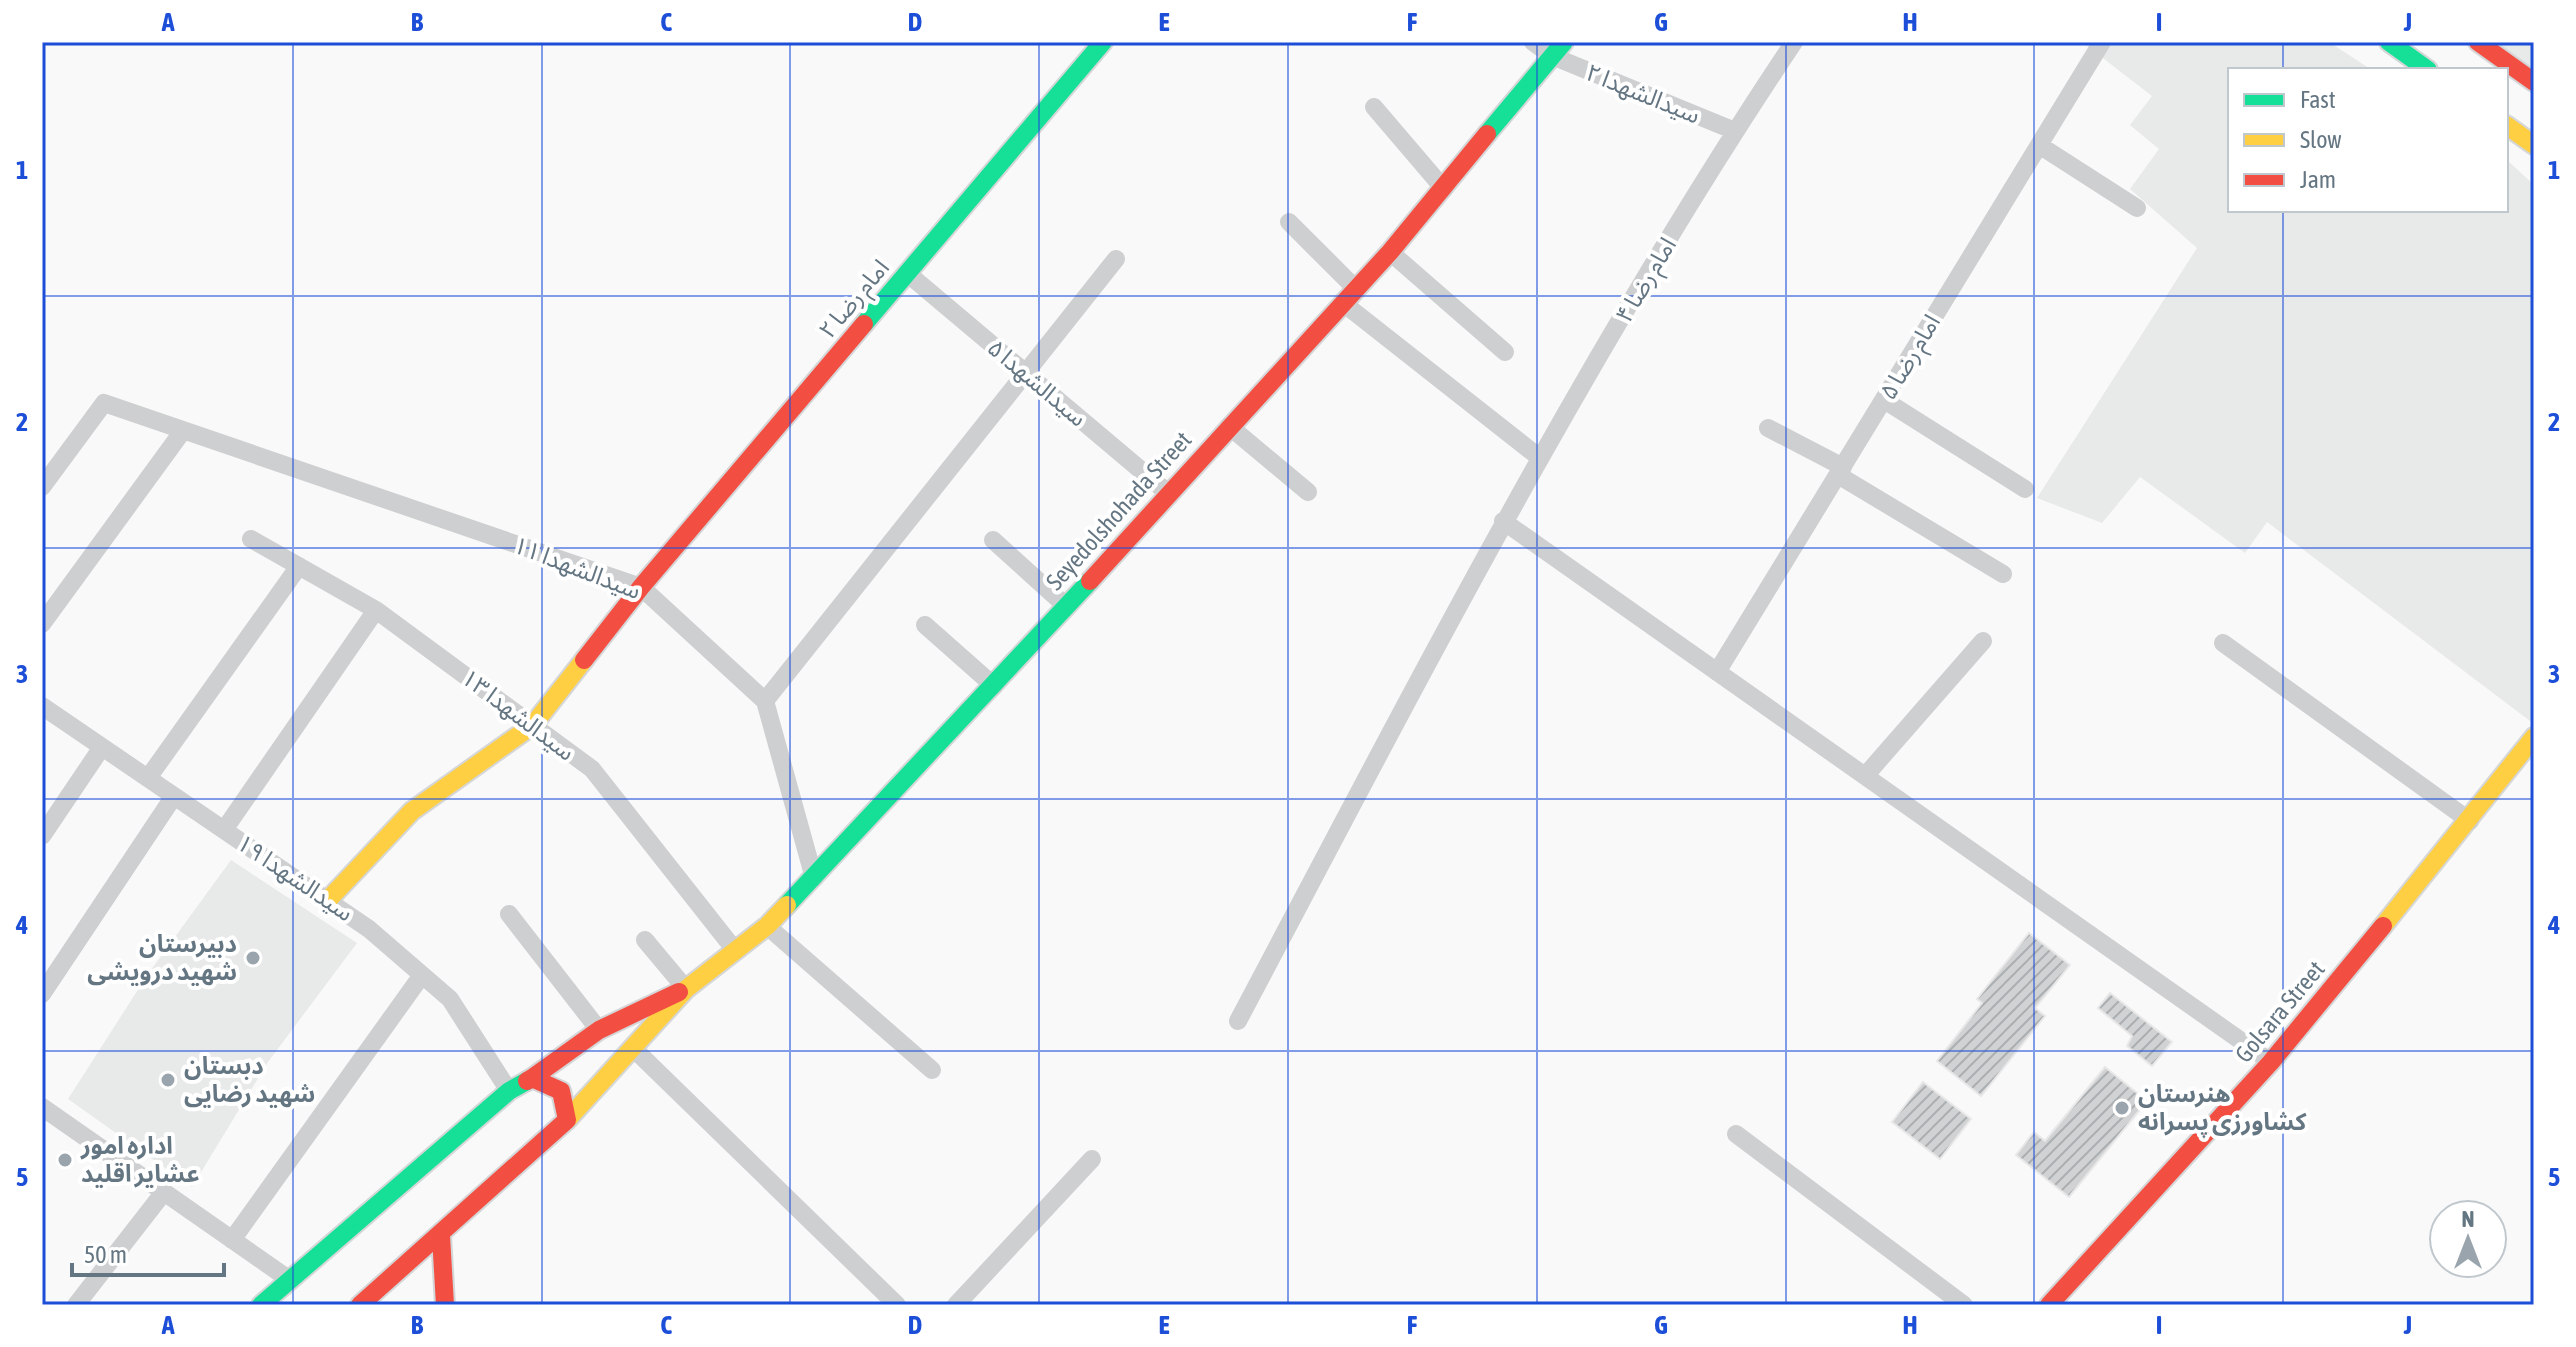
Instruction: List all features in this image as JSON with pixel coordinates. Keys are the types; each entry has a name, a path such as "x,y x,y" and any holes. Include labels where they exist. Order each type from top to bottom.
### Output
{"street":[{"name":"امام رضا ۲","path":"328,900 412,811 533,725 641,587 1103,42"},
{"name":"سیدالشهدا ۲","path":"1533,42 1558,49 1735,131"},
{"name":"امام رضا ۴","path":"1238,1021 1503,521 1735,131 1794,42"},
{"name":"امام رضا ۵","path":"1717,672 2102,42"},
{"path":"2389,42 2425,68"},
{"path":"2478,42 2534,82"},
{"name":"Seyedolshohada Street","path":"686,989 767,926 994,686 1390,252 1558,49"},
{"path":"1374,107 1444,189"},
{"path":"2508,126 2534,145"},
{"path":"2039,145 2137,208"},
{"path":"1289,222 1356,289"},
{"path":"1390,252 1505,352"},
{"path":"814,878 765,701 1116,259"},
{"name":"سیدالشهدا ۵","path":"907,273 1168,493"},
{"path":"1343,303 1540,458"},
{"path":"1884,400 2025,489"},
{"name":"سیدالشهدا ۱۱","path":"42,487 104,403 641,587 765,701"},
{"path":"1229,426 1308,492"},
{"path":"1768,428 2003,574"},
{"path":"42,624 182,432"},
{"path":"1503,521 2271,1062"},
{"name":"سیدالشهدا ۱۳","path":"251,539 376,610 592,769 734,949"},
{"path":"993,540 1066,606"},
{"path":"148,778 299,566"},
{"path":"224,830 376,610"},
{"path":"925,625 994,686"},
{"path":"1865,776 1983,641"},
{"path":"2223,643 2470,821"},
{"name":"سیدالشهدا ۱۹","path":"42,706 369,929 450,999 509,1091"},
{"name":"Golsara Street","path":"2049,1305 2271,1062 2470,821 2534,737"},
{"path":"42,836 102,747"},
{"path":"42,994 174,796"},
{"path":"509,914 599,1030"},
{"path":"767,926 932,1070"},
{"path":"645,940 686,989"},
{"path":"232,1240 422,975"},
{"path":"261,1305 509,1091 599,1030 686,989"},
{"path":"370,1303 567,1120 686,989"},
{"path":"633,1048 897,1305"},
{"path":"532,1078 561,1091 567,1120"},
{"path":"42,1107 290,1280"},
{"path":"1736,1134 1964,1305"},
{"path":"956,1305 1092,1159"},
{"path":"76,1305 164,1192"},
{"path":"441,1236 445,1305"}],"shaded area":[{"path":"2082,42 2329,42 2369,68 2228,68 2228,212 2508,212 2508,161 2534,185 2534,715 2530,721 2267,522 2245,553 2140,477 2102,523 2037,498 2197,248 2130,189 2159,149 2130,125 2152,96"},
{"path":"2496,42 2534,42 2534,71"},
{"path":"231,860 357,943 268,1062 192,1187 68,1099 148,974"}],"building":[{"path":"2029,933 2070,965 2035,1008 2045,1016 1981,1096 1937,1061 1982,1003 1977,999"},
{"path":"2110,993 2172,1042 2152,1066 2127,1046 2132,1036 2098,1008"},
{"path":"2105,1067 2147,1101 2069,1197 2016,1155 2034,1132 2045,1141"},
{"path":"1923,1082 1971,1119 1940,1159 1892,1122"}],"traffic: fast":[{"path":"864,324 1103,42"},
{"path":"1487,134 1564,42"},
{"path":"2389,42 2425,68"},
{"path":"787,905 1090,581"},
{"path":"261,1305 509,1091 527,1081"}],"traffic: slow":[{"path":"2508,126 2534,145"},
{"path":"328,900 412,811 533,725 584,660"},
{"path":"2383,926 2534,737"},
{"path":"567,1120 686,989 767,926 787,905"}],"traffic: jam":[{"path":"2478,42 2534,82"},
{"path":"1090,581 1390,252 1487,134"},
{"path":"584,660 641,587 864,324"},
{"path":"2049,1305 2271,1062 2383,926"},
{"path":"532,1078 599,1030 679,992"},
{"path":"360,1305 567,1120 561,1091 532,1078 527,1081"},
{"path":"441,1236 445,1305"}],"place":[{"name":"دبیرستان شهید درویشی","path":"253,958"},
{"name":"دبستان شهید رضایی","path":"168,1080"},
{"name":"هنرستان کشاورزی پسرانه","path":"2122,1108"},
{"name":"اداره امور عشایر اقلید","path":"65,1160"}]}
